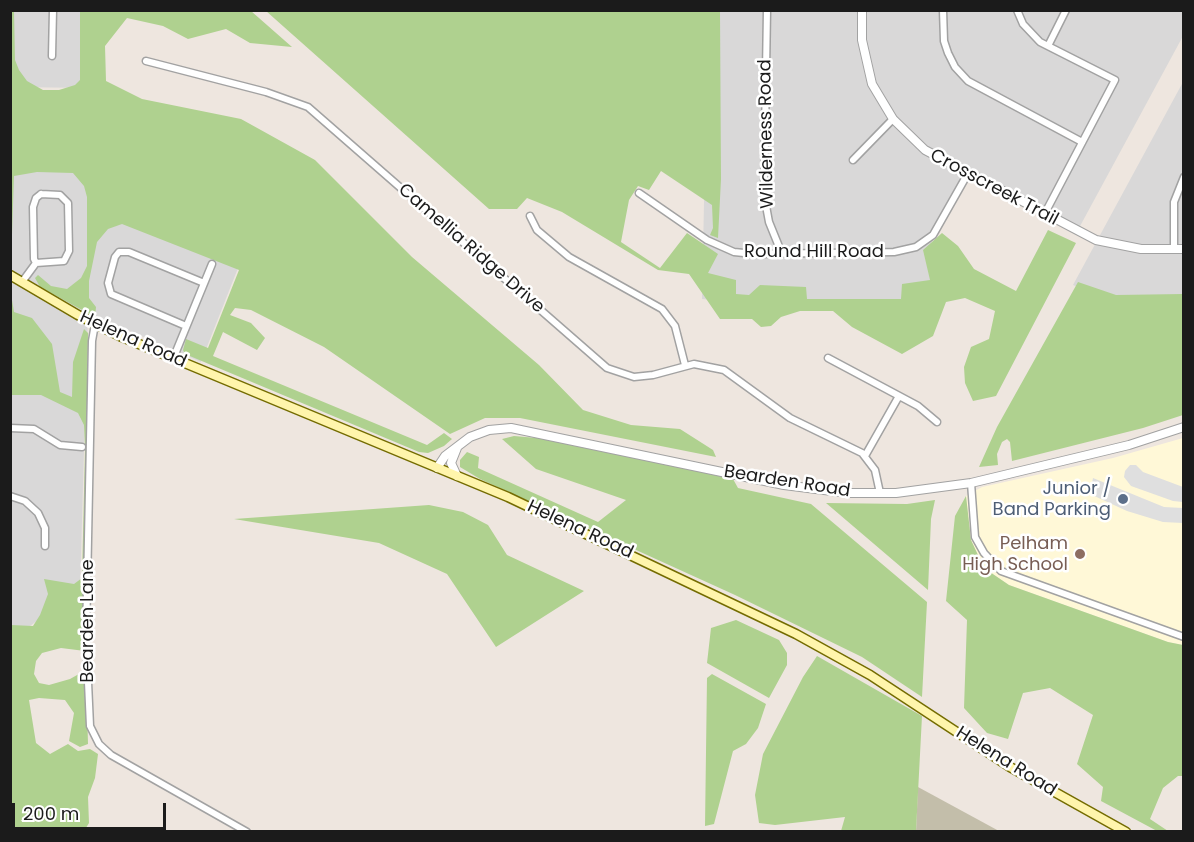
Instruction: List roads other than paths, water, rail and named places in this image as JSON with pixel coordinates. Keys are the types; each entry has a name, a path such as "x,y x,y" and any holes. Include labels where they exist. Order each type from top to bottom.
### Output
{"main road":[{"name":"Helena Road","path":"10,275 95,324 591,535 830,652 909,699 1010,767 1126,831"}],"street":[{"path":"52,56 53,10"},
{"name":"Wilderness Road","path":"767,10 764,195 769,222 782,254"},
{"name":"Crosscreek Trail","path":"862,10 862,40 869,75 893,120 925,150 967,175 1044,215 1105,243 1141,249 1184,249"},
{"path":"943,10 944,41 948,53 955,67 968,81 1082,142"},
{"path":"1017,10 1030,33 1048,46 1115,80 1044,215"},
{"path":"1048,46 1066,10"},
{"name":"Camellia Ridge Drive","path":"146,61 266,92 308,107 601,364 614,372 641,377 685,365 708,365 724,370 790,418 856,448 866,456"},
{"path":"853,160 893,120"},
{"name":"Round Hill Road","path":"639,193 707,240 723,249 744,254 894,252 916,247 939,228 967,175"},
{"path":"1174,249 1174,202 1184,177"},
{"path":"41,194 60,195 69,206 68,258 64,261 36,262 33,254 34,202 41,194"},
{"path":"530,216 537,230 569,257 662,309 675,326 685,365"},
{"path":"186,326 111,294 108,283 115,257 119,252 129,252 204,283"},
{"path":"22,282 36,262"},
{"path":"173,358 212,264"},
{"name":"Bearden Lane","path":"95,324 92,341 86,638 90,726 99,744 111,755 247,831"},
{"path":"828,358 925,411 937,422"},
{"path":"880,493 875,470 866,456 899,396"},
{"name":"Bearden Road","path":"437,468 441,460 458,445 483,432 517,428 766,482 829,491 880,493 971,483 1112,449 1184,427"},
{"path":"10,428 34,429 60,445 82,447"},
{"path":"457,477 451,463 458,445"},
{"path":"971,483 975,537 990,561 1011,577 1114,610 1184,637"},
{"path":"10,496 25,501 38,513 45,528 45,546"}],"place":[{"name":"Junior / Band Parking","path":"1123,499"},
{"name":"Pelham High School","path":"1080,554"}]}
